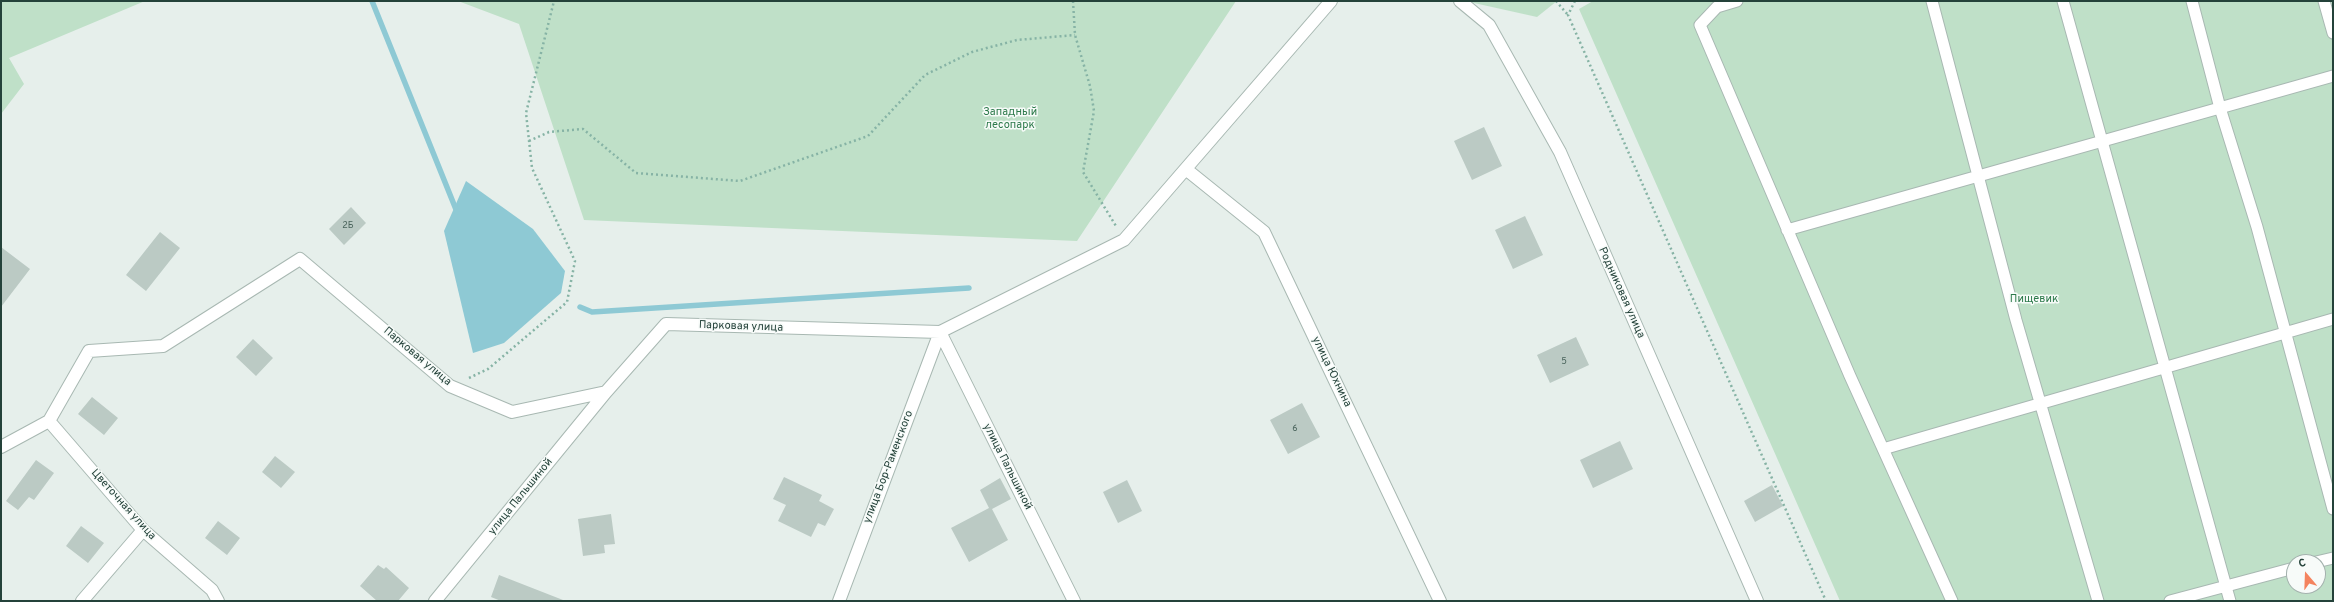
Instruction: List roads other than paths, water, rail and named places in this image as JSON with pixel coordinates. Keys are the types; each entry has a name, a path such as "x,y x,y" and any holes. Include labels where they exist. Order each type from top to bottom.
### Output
{"street":[{"path":"940,332 1124,240 1187,170 1331,1"},
{"name":"Родниковая улица","path":"1460,1 1489,25 1560,152 1757,601"},
{"name":"улица Юхнина","path":"1187,170 1264,232 1440,601"},
{"name":"Парковая улица","path":"49,421 90,351 163,346 300,259 450,386 512,412 606,392 666,324 940,332"},
{"name":"улица Бор-Раменского","path":"839,601 940,332"},
{"name":"улица Пальшиной","path":"940,332 1074,601"},
{"name":"улица Пальшиной","path":"435,601 606,392"},
{"path":"1,447 49,421"},
{"name":"Цветочная улица","path":"49,421 143,530 212,590 218,601"},
{"path":"82,601 143,530"}],"lane":[{"path":"1737,1 1716,7 1700,25 1787,230 1883,449 1952,601"},
{"path":"1932,1 2016,320 2098,601"},
{"path":"2063,1 2230,601"},
{"path":"2192,1 2220,108 2257,227 2284,333 2333,509"},
{"path":"2324,1 2333,33"},
{"path":"1787,230 2333,76"},
{"path":"1883,449 2041,402 2333,319"},
{"path":"2170,601 2286,570"}],"water":[{"path":"466,181 533,229 565,271 561,293 504,343 473,353 444,231"}],"waterway":[{"path":"372,1 457,212"},
{"path":"580,307 592,312 969,288"}],"park label":[{"name":"Западный лесопарк","path":"1010,119"},
{"name":"Пищевик","path":"2034,300"}]}
